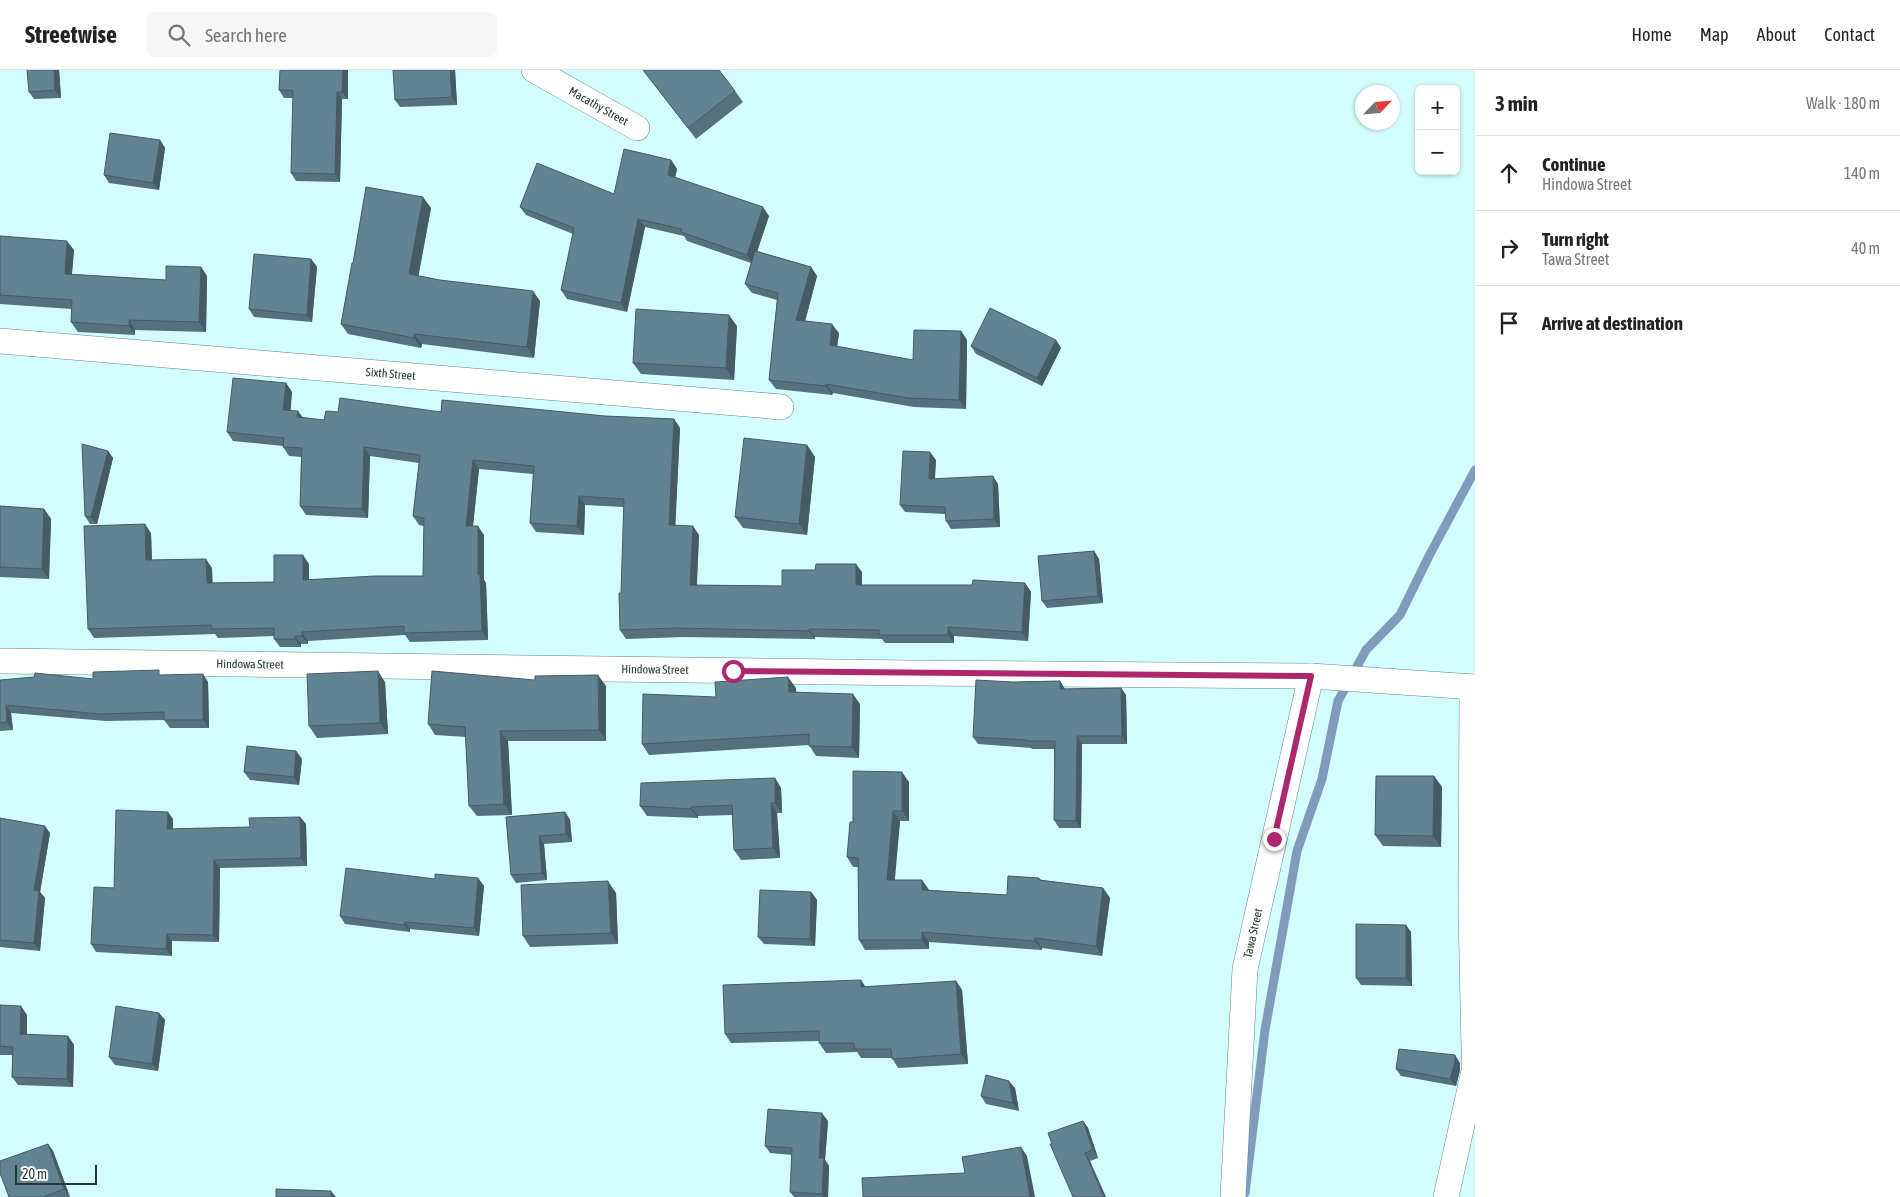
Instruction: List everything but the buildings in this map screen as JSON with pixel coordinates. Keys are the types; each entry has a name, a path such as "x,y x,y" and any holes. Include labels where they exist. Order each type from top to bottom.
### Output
{"street":[{"name":"Macathy Street","path":"534,70 637,128"},
{"name":"Sixth Street","path":"0,341 781,407"},
{"name":"Hindowa Street","path":"0,660 922,673 1311,676 1474,687"},
{"name":"Tawa Street","path":"1233,1197 1244,969 1311,676"},
{"path":"1446,1197 1474,1082 1474,687"}],"waterway":[{"path":"1245,1193 1265,1030 1297,851 1322,779 1338,701 1366,650 1400,615 1475,470"}],"route":[{"path":"733,671 1311,676 1274,839"}]}
